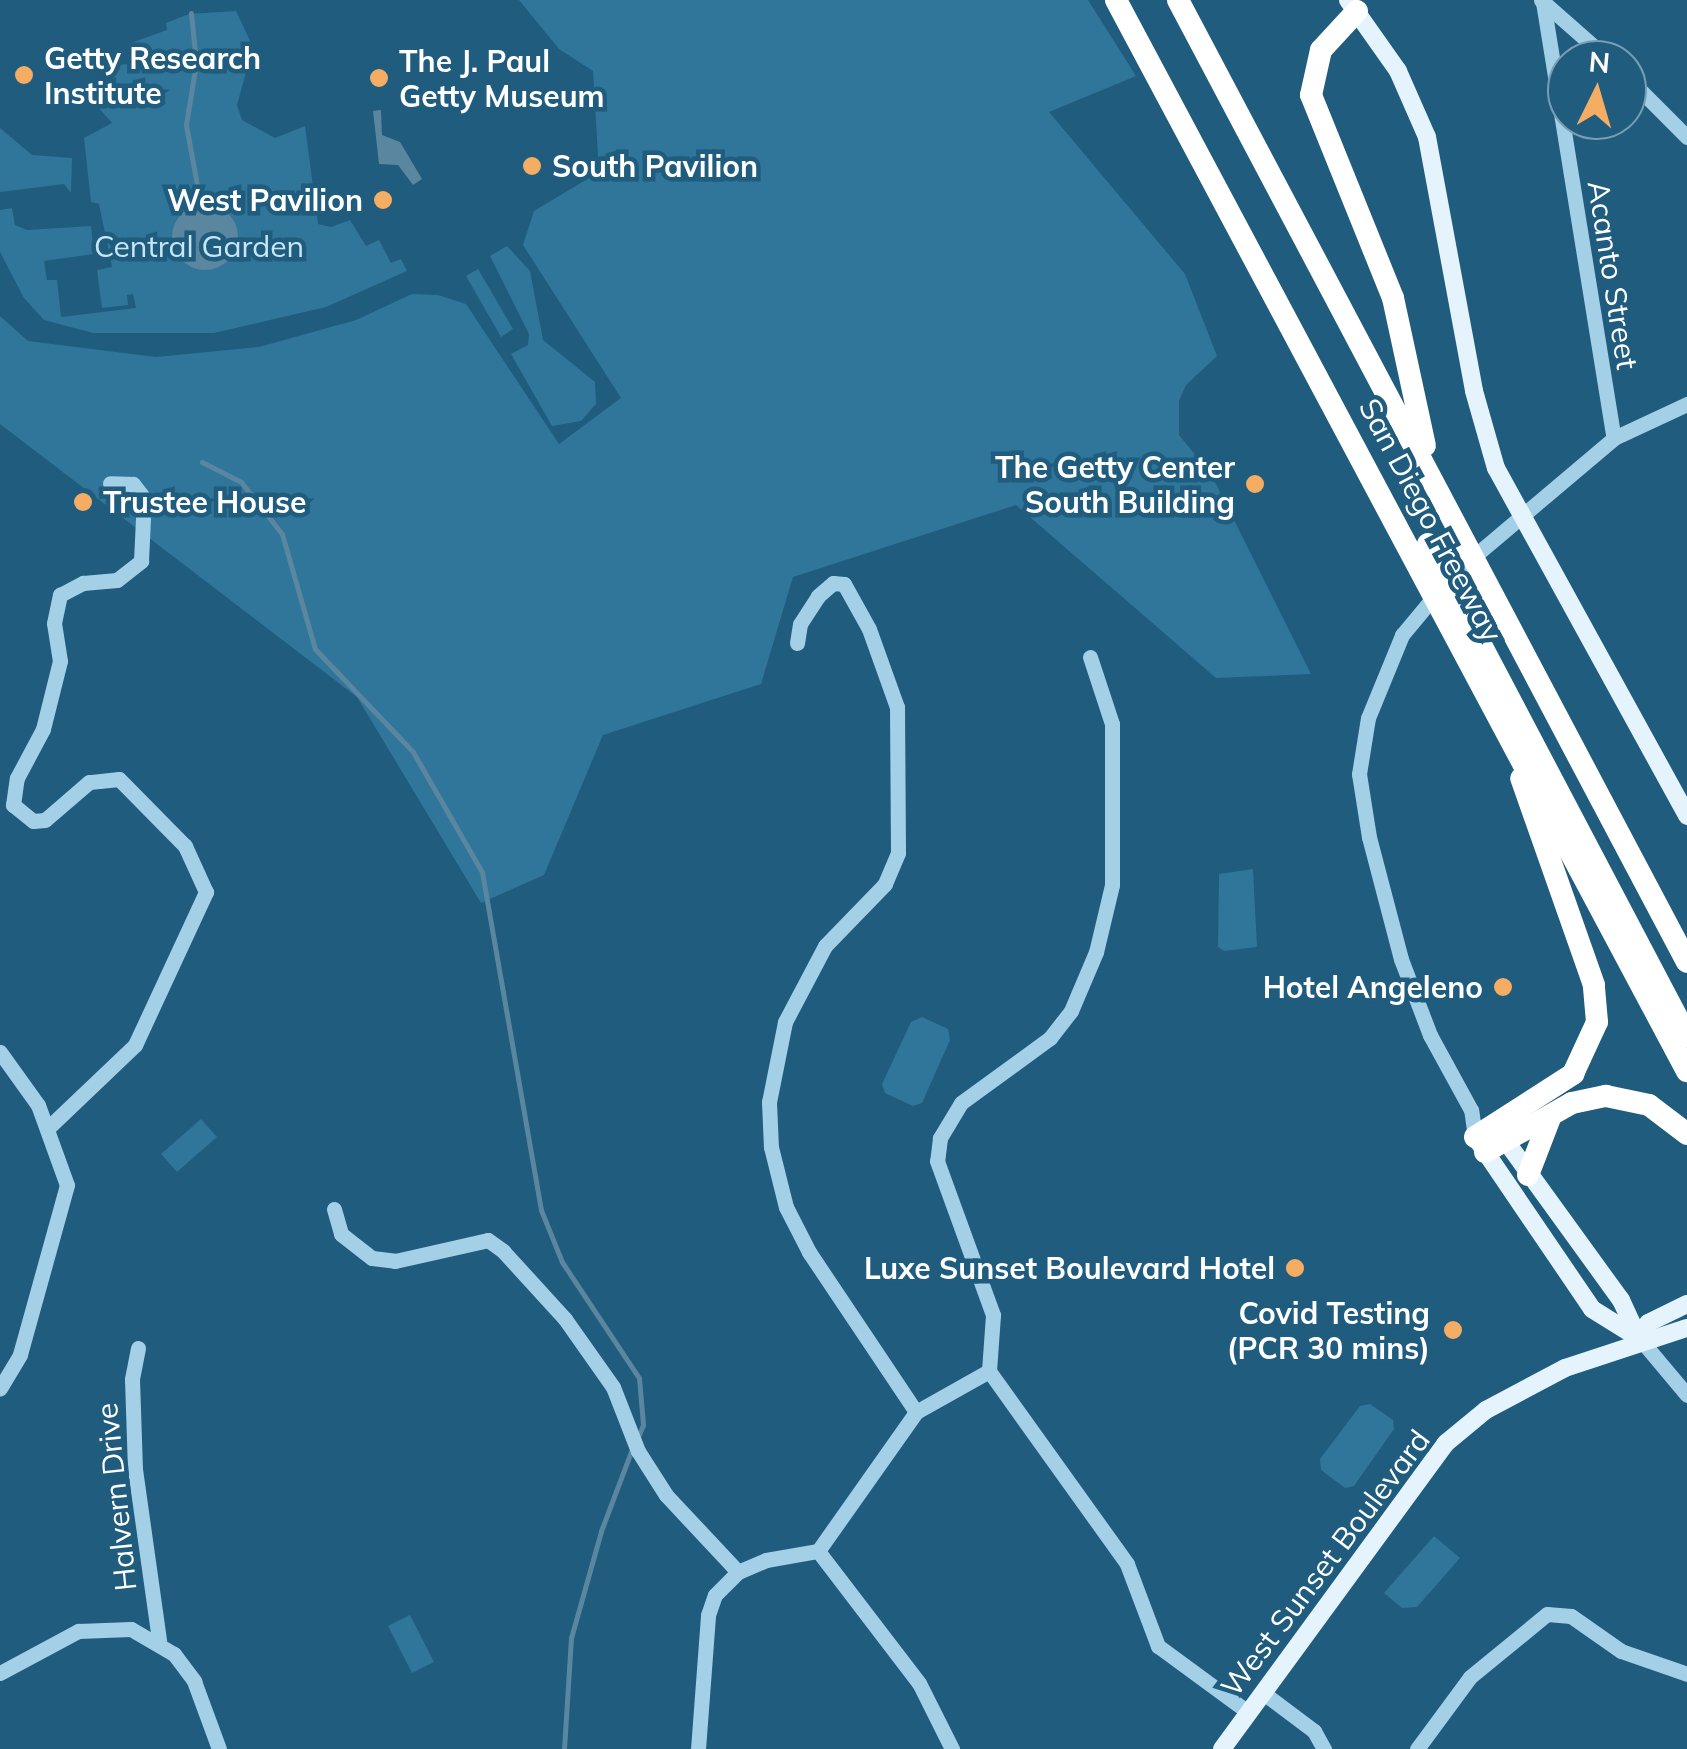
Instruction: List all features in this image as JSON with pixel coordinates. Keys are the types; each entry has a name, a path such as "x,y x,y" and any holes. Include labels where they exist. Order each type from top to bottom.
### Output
{"highway":[{"name":"San Diego Freeway","path":"1116,0 1432,568 1497,708 1687,1071"},
{"path":"1133,0 1432,568"},
{"name":"San Diego Freeway","path":"1178,0 1686,960"},
{"path":"1358,4 1321,50 1310,96 1393,298 1432,479"},
{"path":"1453,608 1687,1036"},
{"path":"1490,1138 1573,1074 1597,1022 1594,985 1497,708"},
{"path":"1490,1138 1550,1118 1572,1103 1621,1097 1649,1105 1687,1134"},
{"path":"1528,1175 1550,1118"}],"main road":[{"path":"1358,4 1398,71 1427,137 1474,391 1496,468 1687,816"},
{"path":"1490,1138 1528,1175 1621,1300 1640,1340"},
{"path":"1490,1138 1592,1309 1640,1340"},
{"name":"West Sunset Boulevard","path":"1640,1340 1648,1323 1687,1304"},
{"name":"West Sunset Boulevard","path":"1222,1749 1446,1443 1517,1391 1640,1340 1663,1340 1687,1328"}],"street":[{"path":"1542,1 1587,40"},
{"name":"Acanto Street","path":"1542,1 1614,438"},
{"path":"1647,97 1687,136"},
{"path":"1490,1138 1430,1035 1401,959 1359,774 1368,718 1411,621 1519,514 1614,438 1687,404"},
{"path":"49,1127 135,1045 206,892 185,846 119,778 89,782 46,820 33,822 13,805 12,791 39,743 60,661 54,623 60,595 83,583 117,580 141,561 144,498 133,484 110,483"},
{"path":"797,643 800,624 818,596 833,583 844,584 869,628 897,707 898,853 885,884 825,946 784,1022 772,1076 771,1147 786,1207 809,1252 916,1412"},
{"path":"1090,657 1109,712 1112,752 1112,885 1096,952 1077,999 1050,1038 961,1103 940,1138 942,1188 993,1314 989,1371 1059,1477 1127,1564 1158,1646 1248,1712"},
{"path":"0,1052 24,1080 49,1127 62,1161 66,1206 41,1264 20,1355 0,1388"},
{"path":"334,1209 341,1234 372,1258 395,1261 488,1240 503,1252 565,1319 613,1387 638,1451 666,1496 738,1572"},
{"path":"1640,1340 1687,1395"},
{"name":"Halvern Drive","path":"138,1348 132,1379 135,1469 159,1640"},
{"path":"698,1749 708,1615 715,1594 738,1572 818,1551 916,1412 989,1371"},
{"path":"818,1551 919,1683 952,1749"},
{"path":"1417,1749 1470,1677 1547,1614 1572,1616 1621,1651 1687,1674"},
{"path":"0,1673 78,1631 131,1629 159,1640 194,1681 219,1749"},
{"path":"1262,1692 1314,1731 1324,1749"}],"green space":[{"path":"519,0 1088,0 1136,76 1049,112 1185,274 1217,356 1186,385 1179,401 1179,435 1211,474 1311,674 1216,678 1016,505 793,577 761,684 603,735 544,875 481,903 357,697 0,424 0,316 28,341 156,357 259,347 356,320 412,294 438,295 466,304 559,444 621,398 523,245 534,211 599,172 593,71 559,49"},
{"name":"Central Garden","path":"236,11 253,47 237,105 242,120 275,138 305,126 318,224 331,227 350,220 366,246 379,240 391,263 401,259 407,271 326,307 214,333 93,333 44,320 24,298 0,252 0,210 12,208 15,225 27,230 91,226 94,254 44,261 47,280 57,280 61,317 136,308 133,294 127,295 128,305 102,308 97,270 112,267 99,204 91,202 84,138 112,123 97,106 109,88 109,66 138,63 131,43 167,30 166,23 189,14"},
{"path":"0,128 32,155 72,158 71,193 64,184 0,192"},
{"path":"507,246 530,271 543,340 595,382 596,404 581,421 552,426 511,354 528,345 529,334 490,256"},
{"path":"478,269 513,329 501,337 466,276"},
{"path":"1253,869 1257,947 1224,951 1218,947 1219,874"},
{"path":"922,1017 948,1029 950,1040 922,1103 913,1106 885,1093 882,1084 911,1022"},
{"path":"201,1119 217,1137 177,1172 161,1154"},
{"path":"1370,1404 1393,1420 1394,1429 1354,1486 1345,1488 1321,1470 1320,1459 1360,1406"},
{"path":"1434,1536 1460,1558 1417,1607 1402,1608 1384,1593"},
{"path":"410,1615 434,1662 412,1673 388,1626"}],"shaded area":[{"path":"381,110 382,135 400,142 422,179 413,185 398,165 379,164 373,111"},
{"path":"205,204 228,214 238,237 228,260 205,270 182,260 172,237 182,214"}],"waterway":[{"path":"191,13 196,63 186,125 201,207"},
{"path":"202,462 241,482 282,534 315,649 413,752 482,872 541,1210 562,1262 639,1378 643,1425 637,1439"},
{"path":"564,1749 571,1638 601,1531 632,1449"}],"place":[{"name":"Getty Research Institute","path":"24,75"},
{"name":"The J. Paul Getty Museum","path":"379,78"},
{"name":"South Pavilion","path":"532,166"},
{"name":"West Pavilion","path":"383,200"},
{"name":"The Getty Center South Building","path":"1255,484"},
{"name":"Trustee House","path":"83,502"},
{"name":"Hotel Angeleno","path":"1503,987"},
{"name":"Luxe Sunset Boulevard Hotel","path":"1295,1268"},
{"name":"Covid Testing (PCR 30 mins)","path":"1453,1330"}]}
